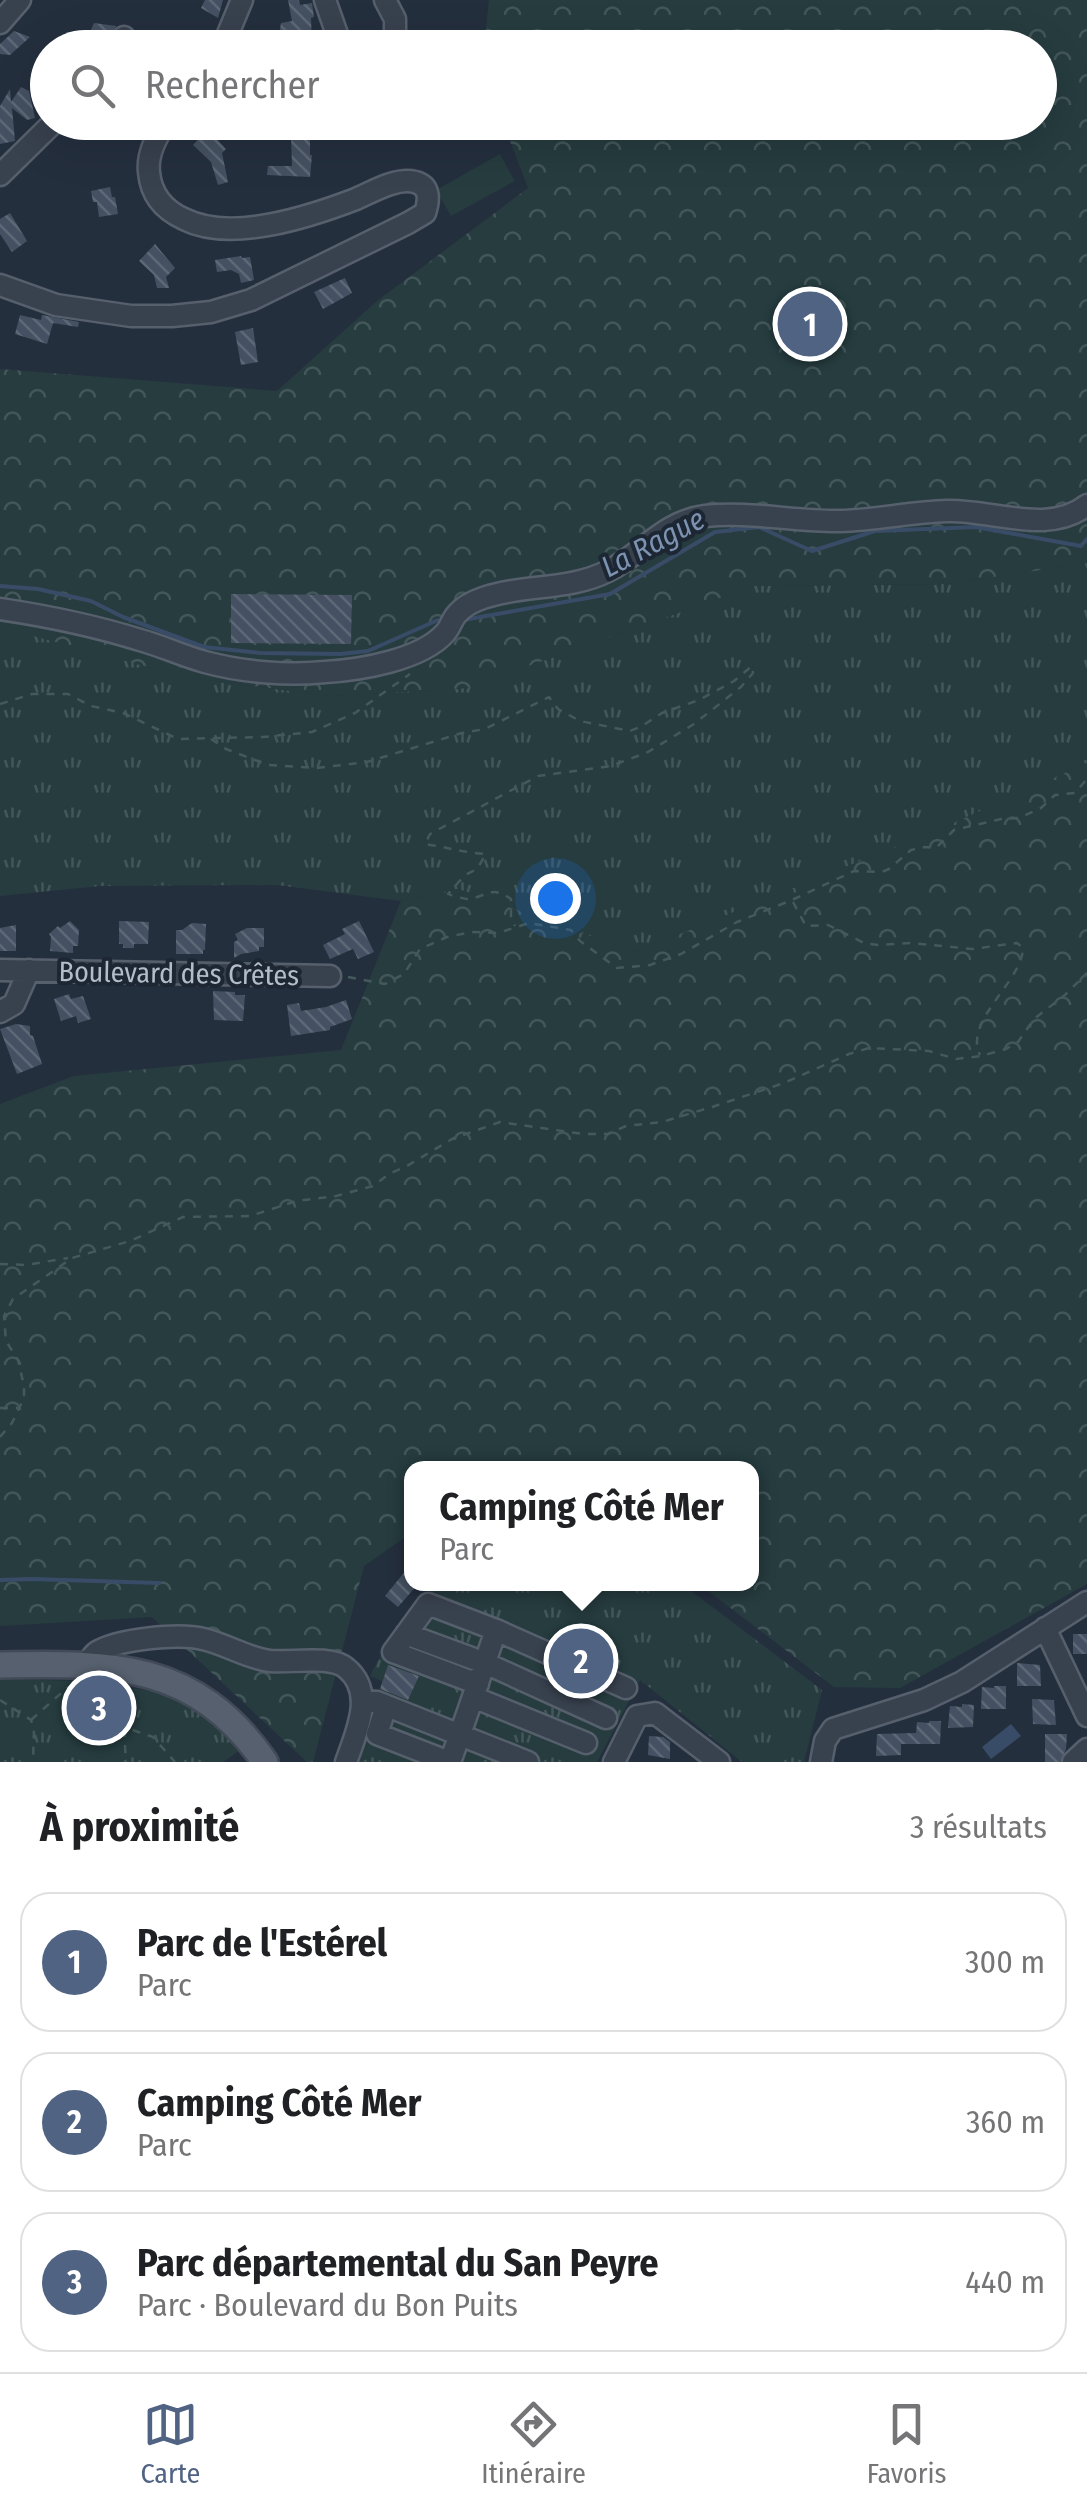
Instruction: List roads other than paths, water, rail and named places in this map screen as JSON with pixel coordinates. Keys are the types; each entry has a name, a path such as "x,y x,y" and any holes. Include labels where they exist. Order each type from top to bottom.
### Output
{"main road":[{"path":"0,1665 87,1664 135,1670 165,1680 224,1716 246,1736 265,1762"}],"street":[{"path":"0,22 20,0"},
{"path":"230,30 242,0"},
{"path":"326,0 336,30"},
{"path":"385,0 395,20 394,30"},
{"path":"0,175 36,140"},
{"path":"0,284 56,305 131,316 212,312 251,300 408,223 425,213 430,199 416,182 399,182 306,216 226,230 196,226 170,213 156,196 149,178 148,159 157,140"},
{"path":"0,609 138,639 206,662 271,672 324,672 370,666 422,651 446,633 457,614 476,600 600,575 670,527 700,517 728,514 841,521 950,511 1032,520 1060,516 1087,505"},
{"name":"Boulevard des Crêtes","path":"0,970 330,976"},
{"name":"Boulevard des Crêtes","path":"0,1012 14,1004 29,970"},
{"path":"822,1762 825,1740 833,1729 950,1688 1087,1602"},
{"path":"586,1743 393,1652 428,1604 626,1688"},
{"path":"1045,1628 1087,1716"},
{"path":"386,1706 376,1734 450,1762 496,1630"},
{"path":"406,1634 485,1663 606,1718"},
{"path":"87,1664 96,1652 133,1641 181,1635 254,1657 345,1666 355,1678 363,1701 346,1762"},
{"path":"363,1701 386,1706 528,1762"},
{"path":"614,1762 638,1716 655,1713 718,1762"},
{"path":"1073,1762 1087,1749"}],"water":[{"path":"1011,1724 1021,1736 991,1759 982,1747"}],"waterway":[{"name":"La Rague","path":"469,619 610,594 715,532 759,527 812,551 875,531 976,527 1081,546 1087,539"},
{"path":"0,586 38,589 91,601 204,647 260,653 368,651 438,620"},
{"path":"0,1580 159,1583"}],"place":[{"name":"Parc de l'Estérel","path":"810,324"},
{"name":"Camping Côté Mer","path":"581,1661"},
{"name":"Parc départemental du San Peyre","path":"99,1708"}]}
